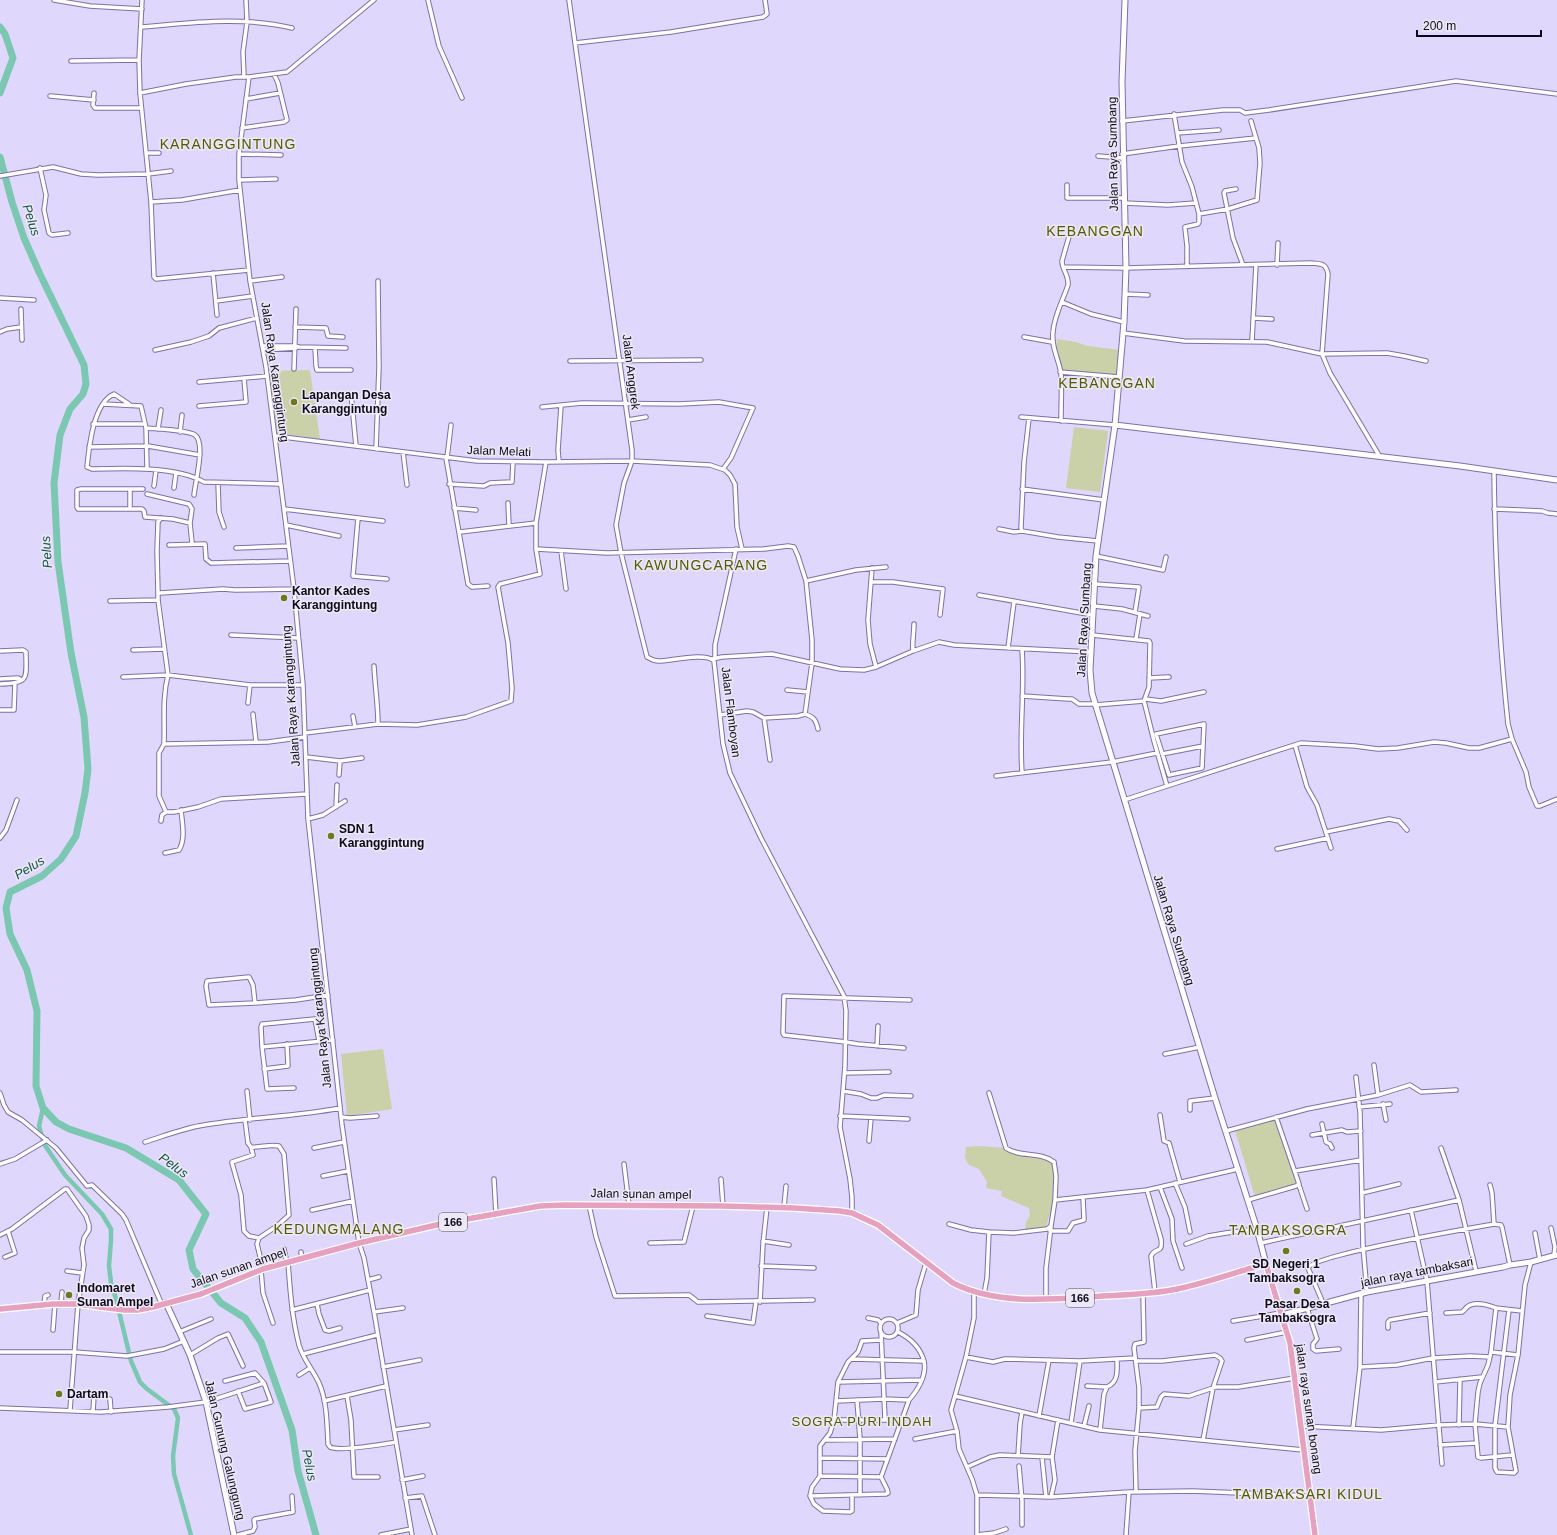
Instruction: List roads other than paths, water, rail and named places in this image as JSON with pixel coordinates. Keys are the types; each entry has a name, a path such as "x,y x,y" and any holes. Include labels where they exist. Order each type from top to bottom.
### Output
{"main road":[{"name":"Jalan sunan ampel","path":"0,1309 58,1304 78,1304 124,1310 138,1310 200,1294 218,1286 287,1262 359,1243 445,1223 540,1206 629,1205 784,1207 852,1213 878,1226 954,1283 974,1292 1002,1297 1046,1299 1144,1294 1174,1290 1266,1264"},
{"name":"jalan raya sunan bonang","path":"1266,1264 1290,1343 1315,1535"}],"street":[{"path":"54,0 90,6 142,9"},
{"path":"142,0 140,26 140,94 151,202 154,277 156,279 249,270"},
{"name":"Jalan Raya Karanggintung","path":"246,0 247,22 242,52 246,77 246,99 239,154 239,180 250,281 263,348 294,589 302,685 308,819 348,1171 359,1243 364,1258 374,1312 412,1535"},
{"path":"140,94 186,84 287,72 374,0"},
{"path":"428,0 439,46 462,98"},
{"name":"Jalan Anggrek","path":"569,0 620,360 632,461 624,483 616,525 621,552"},
{"path":"575,43 671,32 763,17 766,14 765,0"},
{"name":"Jalan Raya Sumbang","path":"1125,0 1122,82 1122,156 1126,268 1124,322 1115,426 1096,556 1090,670 1092,693 1094,705 1257,1229 1266,1264"},
{"path":"140,26 211,22 247,22 266,23 292,28"},
{"path":"71,62 140,60"},
{"path":"242,128 286,121 287,118 274,74"},
{"path":"1122,121 1174,114 1230,110 1240,110 1245,113 1461,81 1557,94"},
{"path":"94,93 93,105 95,108 141,108"},
{"path":"246,99 280,93"},
{"path":"50,96 94,100"},
{"path":"1174,114 1182,162 1192,188 1199,214 1198,224 1185,227 1187,266"},
{"path":"1199,214 1228,209 1257,200 1260,163 1259,148 1251,121"},
{"path":"1178,133 1219,130"},
{"path":"1098,156 1122,156 1179,146 1256,138"},
{"path":"146,153 158,153"},
{"path":"239,154 281,155"},
{"path":"40,168 46,195 44,210 49,233 52,235 68,233"},
{"path":"0,176 40,168 60,168 81,174 98,175 148,174 171,171"},
{"path":"239,180 276,179"},
{"path":"1067,185 1067,198 1123,200 1168,205 1196,203"},
{"path":"1236,189 1224,192 1234,238 1243,265"},
{"path":"151,202 182,200 240,190"},
{"path":"1061,421 1060,372 1052,347 1052,342 1055,319 1069,279 1062,261 1070,233"},
{"path":"1277,265 1278,244"},
{"path":"1064,267 1126,268 1243,265 1324,265 1328,274 1322,354 1330,374 1380,457"},
{"path":"1252,341 1256,265"},
{"path":"213,273 217,315"},
{"path":"250,281 282,277"},
{"path":"376,448 379,367 378,281"},
{"path":"1125,294 1148,295"},
{"path":"216,302 254,296"},
{"path":"0,298 34,300"},
{"path":"1062,302 1091,314 1110,320 1124,322"},
{"path":"20,309 22,340"},
{"path":"294,369 296,347 296,309"},
{"path":"156,350 191,342 208,336 219,328 257,318"},
{"path":"1253,318 1272,319"},
{"path":"0,332 7,329 21,327"},
{"path":"295,327 326,328 328,336 343,337"},
{"path":"1123,333 1184,341 1267,342 1322,354 1387,353 1426,361"},
{"path":"1024,337 1052,342"},
{"path":"263,348 346,348"},
{"path":"315,348 317,370 351,370"},
{"path":"570,361 701,360"},
{"path":"1060,372 1120,377"},
{"path":"199,382 267,376"},
{"path":"199,406 246,402 244,378"},
{"path":"129,404 114,394 111,395 104,404 93,424 89,447 88,468 147,468 196,477 204,482 280,484"},
{"path":"327,395 351,394 356,446"},
{"path":"542,407 582,403 679,404 718,402 753,408 731,458 724,469 736,487 737,527 742,549"},
{"path":"104,404 129,404 141,406 146,426 148,446 147,468"},
{"path":"559,462 558,450 561,406"},
{"path":"158,429 161,410"},
{"path":"180,432 182,415"},
{"path":"628,420 646,417"},
{"path":"1022,417 1115,426 1460,466 1557,480"},
{"path":"1022,532 1022,489 1029,418"},
{"path":"93,424 146,426 193,434 200,442 200,455 194,495"},
{"path":"451,425 446,458 468,584 472,587 488,586"},
{"name":"Jalan Melati","path":"274,436 477,461 632,461 697,463 724,469"},
{"path":"89,447 148,446 200,455"},
{"path":"403,452 407,485"},
{"path":"450,484 484,486 490,483 512,482 513,462"},
{"path":"164,744 294,740 305,735 378,724 417,725 466,717 511,701 512,688 508,643 498,587 500,584 540,574 536,549 536,523 546,462"},
{"path":"154,486 156,470"},
{"path":"1494,471 1494,510 1500,619 1508,724 1512,739 1526,772 1529,787 1536,806 1540,806 1557,799"},
{"path":"174,488 176,473"},
{"path":"218,483 219,512 224,527"},
{"path":"143,489 78,489 77,508 143,509 145,517 190,523"},
{"path":"130,489 130,509"},
{"path":"1022,489 1104,500"},
{"path":"147,494 189,504 192,509 190,523 192,543"},
{"path":"508,503 509,525"},
{"path":"454,508 476,510"},
{"path":"284,509 383,521"},
{"path":"1494,510 1542,511 1557,514"},
{"path":"161,518 158,522 156,551 158,600 168,675 164,701 164,744 159,753 159,796 166,812"},
{"path":"358,518 353,576 387,580"},
{"path":"460,532 536,523"},
{"path":"286,525 339,536"},
{"path":"999,529 1010,532 1022,532 1098,541"},
{"path":"169,545 192,543 205,544 206,559 211,563 290,561"},
{"path":"236,548 288,546"},
{"path":"536,549 621,552 792,547 798,556 806,581 812,640 812,663 805,714"},
{"path":"736,549 715,645 714,659 722,657 772,654 851,671 876,667 913,651 939,642 954,645 1091,652"},
{"path":"561,551 566,589"},
{"name":"Jalan Flamboyan","path":"621,552 647,657 658,661 685,658 714,659 725,754 730,774 761,838 845,998"},
{"path":"1096,556 1163,570 1166,557"},
{"path":"806,581 872,568 886,567"},
{"path":"872,568 868,620 870,644 876,667"},
{"path":"871,582 893,582 943,589 940,615"},
{"path":"1095,584 1139,587 1135,612"},
{"path":"158,594 223,589 294,589"},
{"path":"979,595 1014,602 1094,614"},
{"path":"110,601 158,600"},
{"path":"1008,648 1014,602"},
{"path":"1094,606 1135,612 1148,616"},
{"path":"1136,639 1140,614"},
{"path":"913,651 912,638 914,635 914,624"},
{"path":"231,634 298,638"},
{"path":"1092,635 1136,639 1150,642 1149,687 1144,700 1167,786"},
{"path":"133,650 164,648"},
{"path":"1022,648 1024,670 1021,732 1022,773"},
{"path":"0,650 23,650 26,652 26,677 15,683 0,684"},
{"path":"374,666 378,704 378,724"},
{"path":"123,677 168,675 219,680 250,685 302,685"},
{"path":"1149,678 1169,677"},
{"path":"0,679 18,678 22,680"},
{"path":"0,710 14,710 15,683"},
{"path":"248,703 250,685"},
{"path":"787,690 808,692"},
{"path":"1022,696 1068,698 1079,704 1094,705 1144,700 1162,702 1204,692"},
{"path":"720,715 747,711 753,712 764,718 798,716 805,714 813,717 817,721 818,729"},
{"path":"253,714 256,742"},
{"path":"353,716 355,727"},
{"path":"764,718 770,760"},
{"path":"1204,724 1202,768 1169,775 1162,754 1156,734 1204,724"},
{"path":"1124,800 1295,745 1306,743 1378,749 1398,748 1434,742 1469,748 1479,748 1512,739"},
{"path":"1295,745 1307,788 1317,805 1331,848"},
{"path":"1162,754 1204,746"},
{"path":"996,776 1112,762 1157,753"},
{"path":"306,757 340,761 362,758"},
{"path":"339,775 340,761"},
{"path":"1192,770 1194,778"},
{"path":"336,807 337,785"},
{"path":"161,820 162,815 166,812 181,810 221,799 307,794"},
{"path":"0,838 6,830 17,800"},
{"path":"308,819 322,815 345,801"},
{"path":"165,853 179,850 181,845 183,838 181,810"},
{"path":"1326,832 1389,819 1399,821 1407,830"},
{"path":"1277,849 1328,838"},
{"path":"254,1003 253,985 252,980 249,977 207,981 206,986 209,1005 254,1003 296,1000 328,995"},
{"path":"904,1048 786,1036 783,1032 784,996 910,1000"},
{"path":"845,998 845,1073 840,1116 841,1139 851,1187 852,1213"},
{"path":"294,1088 268,1090 266,1087 262,1046 262,1024 315,1019 319,1042"},
{"path":"877,1046 878,1026"},
{"path":"262,1046 333,1040"},
{"path":"264,1069 288,1066 287,1044"},
{"path":"1164,1054 1200,1047"},
{"path":"1374,1065 1378,1095"},
{"path":"845,1073 889,1072"},
{"path":"1356,1077 1361,1131 1363,1249 1367,1292"},
{"path":"1226,1131 1307,1109 1378,1095 1410,1085 1421,1092 1456,1090"},
{"path":"247,1091 250,1120"},
{"path":"843,1091 873,1098 884,1095 911,1096"},
{"path":"0,1093 8,1112 22,1120 56,1148 87,1186 92,1185 125,1218 164,1304"},
{"path":"989,1094 1006,1148 1015,1153 1045,1157 1054,1162 1056,1176 1056,1200 1050,1231 1046,1268 1046,1299"},
{"path":"1190,1110 1190,1101 1215,1098"},
{"path":"1383,1104 1386,1120"},
{"path":"1359,1107 1390,1104"},
{"path":"145,1142 193,1127 316,1113 340,1108"},
{"path":"341,1117 377,1116"},
{"path":"840,1116 908,1119"},
{"path":"1160,1116 1164,1141 1170,1143 1180,1182"},
{"path":"1276,1117 1307,1209"},
{"path":"869,1141 871,1118"},
{"path":"245,1120 248,1143 251,1147 253,1155 232,1163 241,1195 244,1231 249,1236 259,1238"},
{"path":"1322,1124 1326,1142 1330,1144 1332,1148"},
{"path":"1312,1135 1342,1130 1347,1132 1361,1131"},
{"path":"0,1164 14,1159 47,1140"},
{"path":"314,1148 344,1142"},
{"path":"251,1147 257,1148 274,1145 279,1146 284,1154 289,1214 277,1226 259,1238 257,1244 262,1270 263,1293 273,1323"},
{"path":"1441,1148 1459,1200 1476,1271"},
{"path":"1295,1171 1361,1160"},
{"path":"624,1164 629,1205"},
{"path":"1056,1200 1147,1190 1238,1170"},
{"path":"324,1176 348,1171"},
{"path":"494,1180 496,1214"},
{"path":"721,1180 723,1206"},
{"path":"1175,1183 1185,1207 1190,1232"},
{"path":"1362,1193 1399,1184"},
{"path":"1248,1200 1299,1185"},
{"path":"1490,1185 1494,1224"},
{"path":"784,1207 786,1186"},
{"path":"1160,1187 1172,1219 1173,1241 1182,1268"},
{"path":"0,1235 8,1231 67,1189 86,1216 89,1231 84,1238 82,1248 84,1265 78,1304 70,1410"},
{"path":"1147,1190 1162,1247 1161,1249 1153,1252 1151,1256 1155,1292"},
{"path":"1050,1231 1068,1231 1073,1223 1084,1220 1083,1198"},
{"path":"1261,1243 1459,1200"},
{"path":"312,1210 353,1202"},
{"path":"589,1205 596,1237 615,1296 689,1295 698,1302 813,1300"},
{"path":"650,1243 684,1242 694,1206"},
{"path":"707,1316 753,1323 758,1302 767,1207"},
{"path":"1411,1210 1428,1281 1442,1464"},
{"path":"949,1224 971,1230 989,1232 1043,1231 1051,1226"},
{"path":"1323,1303 1308,1268 1309,1265 1329,1257 1363,1249 1466,1228 1494,1224 1501,1225 1510,1264"},
{"path":"1551,1228 1556,1255"},
{"path":"1186,1244 1214,1235 1257,1229"},
{"path":"5,1257 15,1253 8,1231"},
{"path":"984,1294 987,1278 989,1232"},
{"path":"1535,1233 1540,1260"},
{"path":"763,1241 789,1245"},
{"path":"284,1249 287,1262 292,1310 298,1339 303,1354 319,1383 324,1401 328,1444 333,1449 396,1442"},
{"path":"301,1252 302,1259"},
{"name":"jalan raya tambaksari","path":"1282,1314 1361,1293 1503,1267 1510,1264 1531,1262 1556,1255"},
{"path":"881,1323 889,1319 897,1323 916,1315 918,1290 925,1262"},
{"path":"1510,1310 1495,1425 1494,1457 1496,1471 1502,1474 1516,1471 1508,1427 1510,1395 1518,1355 1525,1285 1531,1262"},
{"path":"761,1266 814,1268"},
{"path":"67,1270 82,1273"},
{"path":"368,1280 379,1277"},
{"path":"292,1310 370,1290"},
{"path":"53,1330 62,1292"},
{"path":"974,1292 974,1318 966,1357 951,1410 957,1431 959,1449 977,1495 977,1535 994,1533 1006,1529"},
{"path":"1353,1428 1360,1367 1361,1293"},
{"path":"1136,1492 1136,1434 1139,1408 1134,1345 1144,1342 1144,1294"},
{"path":"44,1305 45,1297 48,1295"},
{"name":"Jalan Gunung Galunggung","path":"164,1304 190,1354 206,1402 234,1535"},
{"path":"316,1304 325,1330 329,1331 340,1328"},
{"path":"1446,1313 1462,1312 1468,1307 1484,1304 1496,1308 1522,1311"},
{"path":"374,1312 404,1308"},
{"path":"1307,1308 1317,1339 1313,1344 1313,1349 1316,1351 1339,1349"},
{"path":"1496,1308 1490,1357 1478,1392 1475,1424 1478,1457 1512,1455"},
{"path":"1388,1328 1388,1322 1390,1320 1430,1313"},
{"path":"1233,1321 1282,1314"},
{"path":"868,1318 878,1320 881,1323"},
{"path":"179,1332 211,1319"},
{"path":"881,1323 885,1419"},
{"path":"897,1323 898,1332"},
{"path":"881,1332 885,1336 891,1338 898,1332"},
{"path":"810,1496 888,1494 881,1477 909,1400 914,1394 924,1374 924,1361 922,1355 914,1343 898,1332"},
{"path":"1247,1340 1286,1332"},
{"path":"190,1354 228,1334 243,1366"},
{"path":"303,1354 378,1335"},
{"path":"852,1495 852,1511 850,1512 828,1512 820,1509 814,1504 810,1496 812,1486 820,1476 820,1446 830,1433 834,1420 838,1382 851,1359 858,1352 862,1341 881,1340"},
{"path":"0,1352 74,1352 133,1356 164,1349 184,1341"},
{"path":"1491,1352 1518,1355"},
{"path":"966,1357 993,1362 1005,1359 1080,1361 1117,1359 1169,1360 1217,1356 1222,1361 1213,1388 1203,1440"},
{"path":"1360,1367 1397,1365 1433,1358 1470,1356 1490,1357"},
{"path":"851,1359 924,1361"},
{"path":"1087,1386 1107,1387 1113,1384 1117,1372 1117,1359"},
{"path":"383,1367 420,1360"},
{"path":"1039,1416 1049,1360"},
{"path":"1071,1423 1080,1361"},
{"path":"299,1375 310,1368"},
{"path":"225,1381 256,1373 264,1383 271,1400 269,1403 244,1409 238,1391"},
{"path":"1435,1382 1482,1377"},
{"path":"1139,1408 1157,1407 1161,1397 1164,1394 1190,1396 1213,1388 1233,1387 1295,1378"},
{"path":"1459,1425 1460,1379"},
{"path":"838,1382 921,1380"},
{"path":"0,1408 111,1412 168,1407 206,1402 264,1383"},
{"path":"324,1401 386,1386"},
{"path":"1100,1430 1104,1394 1107,1387"},
{"path":"93,1412 94,1395"},
{"path":"347,1396 351,1420 354,1477 378,1476"},
{"path":"954,1396 1100,1430 1303,1450"},
{"path":"110,1399 111,1412"},
{"path":"836,1402 884,1399 909,1400"},
{"path":"857,1400 860,1439 860,1495"},
{"path":"1084,1426 1089,1406"},
{"path":"1018,1456 1022,1412"},
{"path":"834,1420 903,1420"},
{"path":"1051,1497 1055,1480 1052,1457 1058,1420"},
{"path":"1301,1426 1381,1430 1439,1425 1475,1424 1508,1427"},
{"path":"394,1430 428,1425"},
{"path":"915,1438 957,1431"},
{"path":"825,1440 896,1439"},
{"path":"1440,1444 1477,1443"},
{"path":"967,1467 994,1456 1052,1457"},
{"path":"1042,1457 1046,1497"},
{"path":"820,1458 887,1459"},
{"path":"1019,1466 1022,1496 1022,1525"},
{"path":"402,1480 423,1476"},
{"path":"820,1476 859,1478 881,1477"},
{"path":"977,1495 1051,1497 1129,1492 1199,1491 1310,1496"},
{"path":"1126,1535 1129,1492"},
{"path":"238,1535 253,1531 255,1527 255,1519 293,1512 292,1496"},
{"path":"405,1498 422,1496 436,1535"},
{"path":"381,1535 411,1529"}],"waterway":[{"name":"Pelus","path":"0,27 5,34 13,58 0,93"},
{"name":"Pelus","path":"0,157 12,202 24,238 84,365 86,384 83,394 70,409 60,435 54,483 58,562 71,653 84,717 88,769 85,793 76,836 61,859 42,876 10,892 6,908 10,934 27,970 37,1011 36,1086 43,1108 56,1122 69,1129 126,1148 179,1180 206,1214 189,1250 193,1269 221,1303 245,1318 261,1342 292,1430 298,1471 316,1535"},
{"path":"43,1108 39,1126 44,1144 65,1175 102,1214 111,1229 109,1266 111,1283 131,1361 140,1382 174,1409 178,1418 173,1456 174,1474 191,1535"}],"place":[{"name":"Lapangan Desa Karanggintung","path":"294,402"},
{"name":"Kantor Kades Karanggintung","path":"284,598"},
{"name":"SDN 1 Karanggintung","path":"331,836"},
{"name":"SD Negeri 1 Tambaksogra","path":"1286,1251"},
{"name":"Pasar Desa Tambaksogra","path":"1297,1291"},
{"name":"Indomaret Sunan Ampel","path":"69,1295"},
{"name":"Dartam","path":"59,1394"}],"district":[{"name":"KARANGGINTUNG","path":"228,144"},
{"name":"KEBANGGAN","path":"1095,231"},
{"name":"KEBANGGAN","path":"1107,383"},
{"name":"KAWUNGCARANG","path":"701,565"},
{"name":"KEDUNGMALANG","path":"339,1229"},
{"name":"TAMBAKSOGRA","path":"1288,1230"},
{"name":"SOGRA PURI INDAH","path":"862,1421"},
{"name":"TAMBAKSARI KIDUL","path":"1308,1494"}]}
